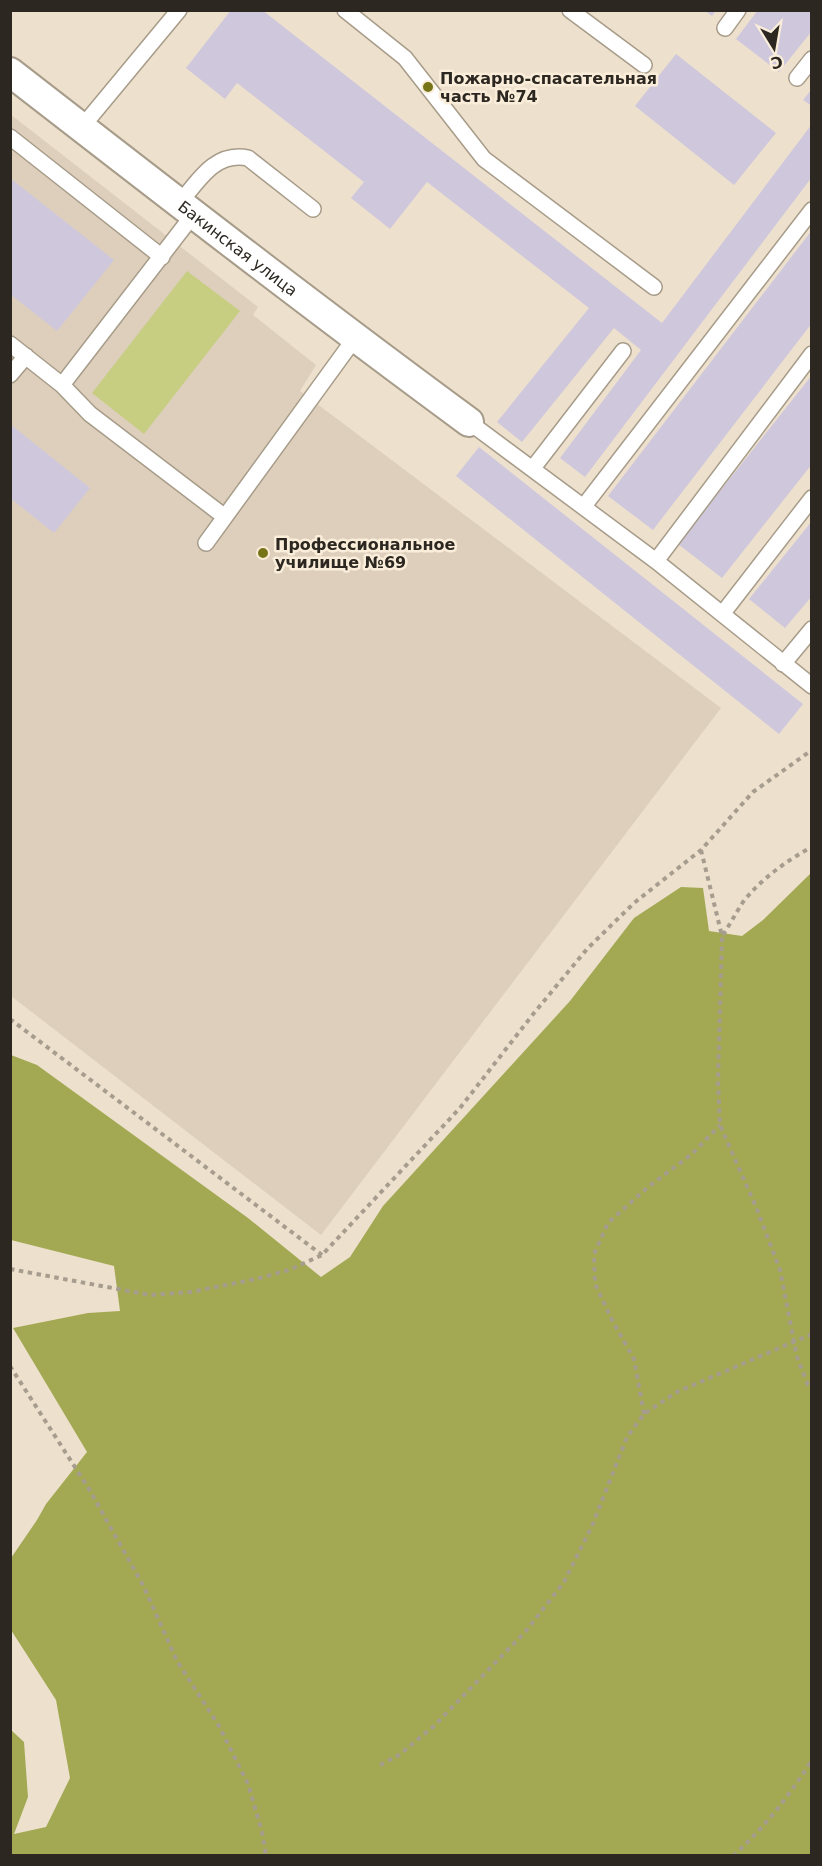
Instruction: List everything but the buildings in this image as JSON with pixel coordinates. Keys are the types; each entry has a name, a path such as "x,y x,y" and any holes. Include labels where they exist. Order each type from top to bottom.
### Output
{"street":[{"name":"Бакинская улица","path":"10,72 354,338 469,422"}],"lane":[{"path":"82,127 179,10"},
{"path":"345,10 405,58 484,159 654,287"},
{"path":"570,10 644,65"},
{"path":"725,28 738,10"},
{"path":"797,78 812,59"},
{"path":"10,137 162,257"},
{"path":"62,385 162,257 186,209 211,167 224,158 238,156 249,158 313,209"},
{"path":"584,506 812,210"},
{"path":"206,543 354,338"},
{"path":"10,344 62,385 90,414 225,517"},
{"path":"532,468 623,351"},
{"path":"656,561 812,354"},
{"path":"10,375 26,356"},
{"path":"469,422 656,561 812,686"},
{"path":"723,613 812,498"},
{"path":"783,664 812,629"}],"path":[{"path":"10,1269 150,1295 191,1292 255,1279 289,1270 322,1255 460,1108 587,949 634,903 701,850 753,792 812,750"},
{"path":"722,936 744,901 773,873 810,848"},
{"path":"701,850 722,936 718,1082 720,1125 780,1270 797,1358 808,1385 812,1388"},
{"path":"10,1019 322,1255"},
{"path":"644,1414 634,1359 595,1284 594,1254 608,1223 648,1187 692,1154 720,1125"},
{"path":"380,1766 399,1755 434,1726 526,1631 564,1582 592,1526 627,1437 644,1414 677,1392 812,1334"},
{"path":"10,1366 89,1489 144,1587 177,1660 219,1726 248,1784 262,1832 266,1856"},
{"path":"733,1856 760,1831 780,1807 812,1760"}],"shaded area":[{"name":"Профессиональное училище №69","path":"10,114 258,307 253,315 316,365 300,391 721,708 321,1235 11,996"}],"green space":[{"path":"187,271 240,311 144,434 92,393"},
{"path":"811,873 811,1855 11,1855 11,1730 24,1742 28,1797 14,1834 46,1827 70,1778 56,1700 11,1630 11,1558 46,1504 87,1452 13,1328 88,1313 120,1311 114,1266 11,1240 11,1055 37,1065 248,1218 321,1277 350,1257 383,1206 570,1001 634,918 681,887 703,888 709,931 742,936 763,920"}],"place":[{"name":"Пожарно-спасательная часть №74","path":"428,87"},
{"name":"Профессиональное училище №69","path":"263,553"}]}
